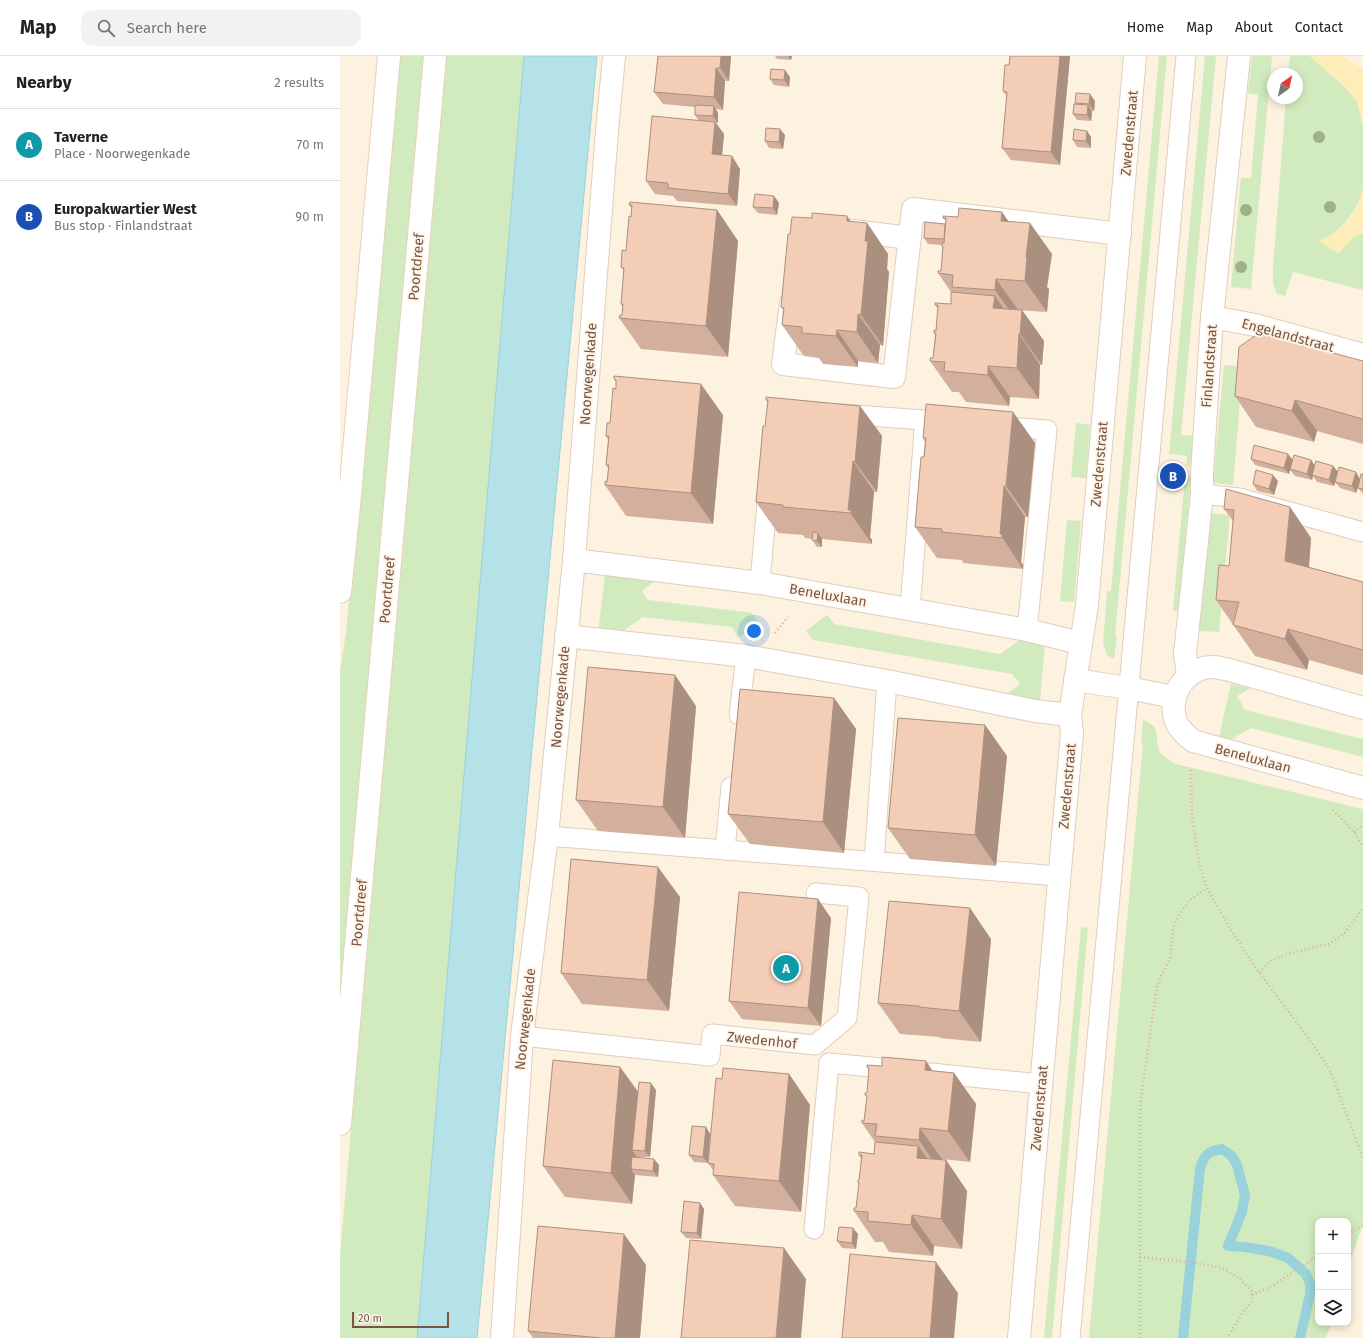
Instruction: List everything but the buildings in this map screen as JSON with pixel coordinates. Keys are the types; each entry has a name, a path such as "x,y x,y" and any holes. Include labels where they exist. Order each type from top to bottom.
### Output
{"street":[{"path":"340,592 389,56"},
{"name":"Poortdreef","path":"340,1124 435,56"},
{"name":"Noorwegenkade","path":"502,1338 522,1036 547,836 574,560 606,131 614,56"},
{"name":"Zwedenstraat","path":"1019,1338 1072,733 1070,715 1086,605 1135,56"},
{"name":"Finlandstraat","path":"1188,675 1185,654 1202,494 1212,317 1239,56"},
{"path":"792,287 783,364 894,377 913,209 1120,234"},
{"path":"823,228 910,238"},
{"name":"Engelandstraat","path":"1212,317 1255,325 1363,355"},
{"name":"Beneluxlaan","path":"574,560 760,583 1027,630 1080,643"},
{"path":"566,636 746,656 887,681 1035,711 1070,715"},
{"path":"1075,680 1174,697 1180,685 1188,675 1200,669 1213,667 1226,669 1363,708"},
{"name":"Beneluxlaan","path":"1174,697 1173,710 1176,723 1183,733 1194,741 1363,788"}],"lane":[{"path":"1070,1338 1186,56"},
{"path":"824,412 1047,430 1027,630"},
{"path":"910,609 926,420"},
{"path":"760,583 770,472"},
{"path":"1202,494 1239,498 1363,532"},
{"path":"737,734 746,656"},
{"path":"874,861 887,681"},
{"path":"725,850 733,772"},
{"path":"547,836 1059,876"},
{"name":"Zwedenhof","path":"522,1036 710,1056 712,1034 815,1045 847,1018 859,897 816,893"},
{"path":"814,1229 829,1062 1041,1084"}],"path":[{"path":"769,660 772,636 809,592"},
{"path":"1194,741 1191,764 1192,817 1200,867 1206,888 1229,927 1259,972 1312,1043 1330,1070 1363,1158"},
{"path":"1326,778 1325,796 1327,802 1354,832 1363,846"},
{"path":"1354,832 1363,824"},
{"path":"1140,1338 1141,1098 1157,986 1170,959 1172,928 1179,914 1190,900 1206,888"},
{"path":"1259,972 1271,961 1286,954 1329,944 1344,934 1363,908"},
{"path":"1351,1232 1363,1226"},
{"path":"1140,1257 1196,1263 1222,1268 1240,1279 1252,1291 1254,1301 1246,1309 1227,1338"},
{"path":"1252,1295 1272,1286 1315,1258"}],"green space":[{"path":"398,56 428,56 340,1037 340,672 346,632"},
{"path":"446,56 524,56 417,1338 340,1338 340,1255"},
{"path":"1159,56 1167,56 1114,659 1107,655 1103,644 1107,591 1111,591"},
{"path":"1205,56 1216,56 1181,435 1195,436 1193,467 1186,466 1187,456 1169,454"},
{"path":"1252,56 1272,56 1271,68 1267,68 1268,104 1251,289 1231,287 1241,178 1251,178 1258,95 1248,93"},
{"path":"1290,56 1310,56 1347,89 1357,102 1363,126 1363,189 1356,208 1344,224 1331,235 1338,253 1354,237 1363,233 1363,290 1293,272 1285,296 1277,294 1273,284 1286,104 1303,104 1303,68 1289,68"},
{"path":"1224,365 1243,367 1233,485 1213,483"},
{"path":"1076,423 1090,425 1086,478 1071,477"},
{"path":"1185,476 1191,477 1179,611 1173,611"},
{"path":"1210,513 1230,515 1219,632 1199,631"},
{"path":"1067,520 1081,521 1074,602 1060,601"},
{"path":"605,574 656,580 642,591 648,600 752,613 759,623 738,638 732,627 643,617 617,635 598,633"},
{"path":"827,615 834,624 1000,654 1023,638 1045,643 1040,700 1005,695 1020,684 1012,674 813,640 806,631"},
{"path":"1231,684 1250,688 1237,696 1245,710 1363,739 1363,757 1251,728 1226,742 1218,741"},
{"path":"1143,719 1155,727 1160,752 1168,760 1176,764 1363,809 1363,1223 1351,1260 1351,1218 1315,1218 1315,1326 1330,1326 1326,1338 1089,1338 1143,744 1141,744"},
{"path":"1081,927 1088,928 1052,1338 1044,1338"}],"sand":[{"path":"1310,56 1343,56 1363,69 1363,126 1357,102 1347,89"},
{"path":"1363,189 1363,233 1354,237 1338,253 1319,241 1336,231 1350,218 1357,207"}],"water":[{"path":"524,56 597,56 477,1338 417,1338"}],"waterway":[{"path":"1183,1338 1200,1169 1207,1154 1222,1149 1232,1156 1237,1165 1245,1195 1242,1212 1228,1246 1269,1251 1288,1258 1306,1274 1310,1284 1310,1294 1300,1338"}],"place":[{"name":"Europakwartier West","path":"1173,476"},
{"name":"Taverne","path":"786,968"}]}
